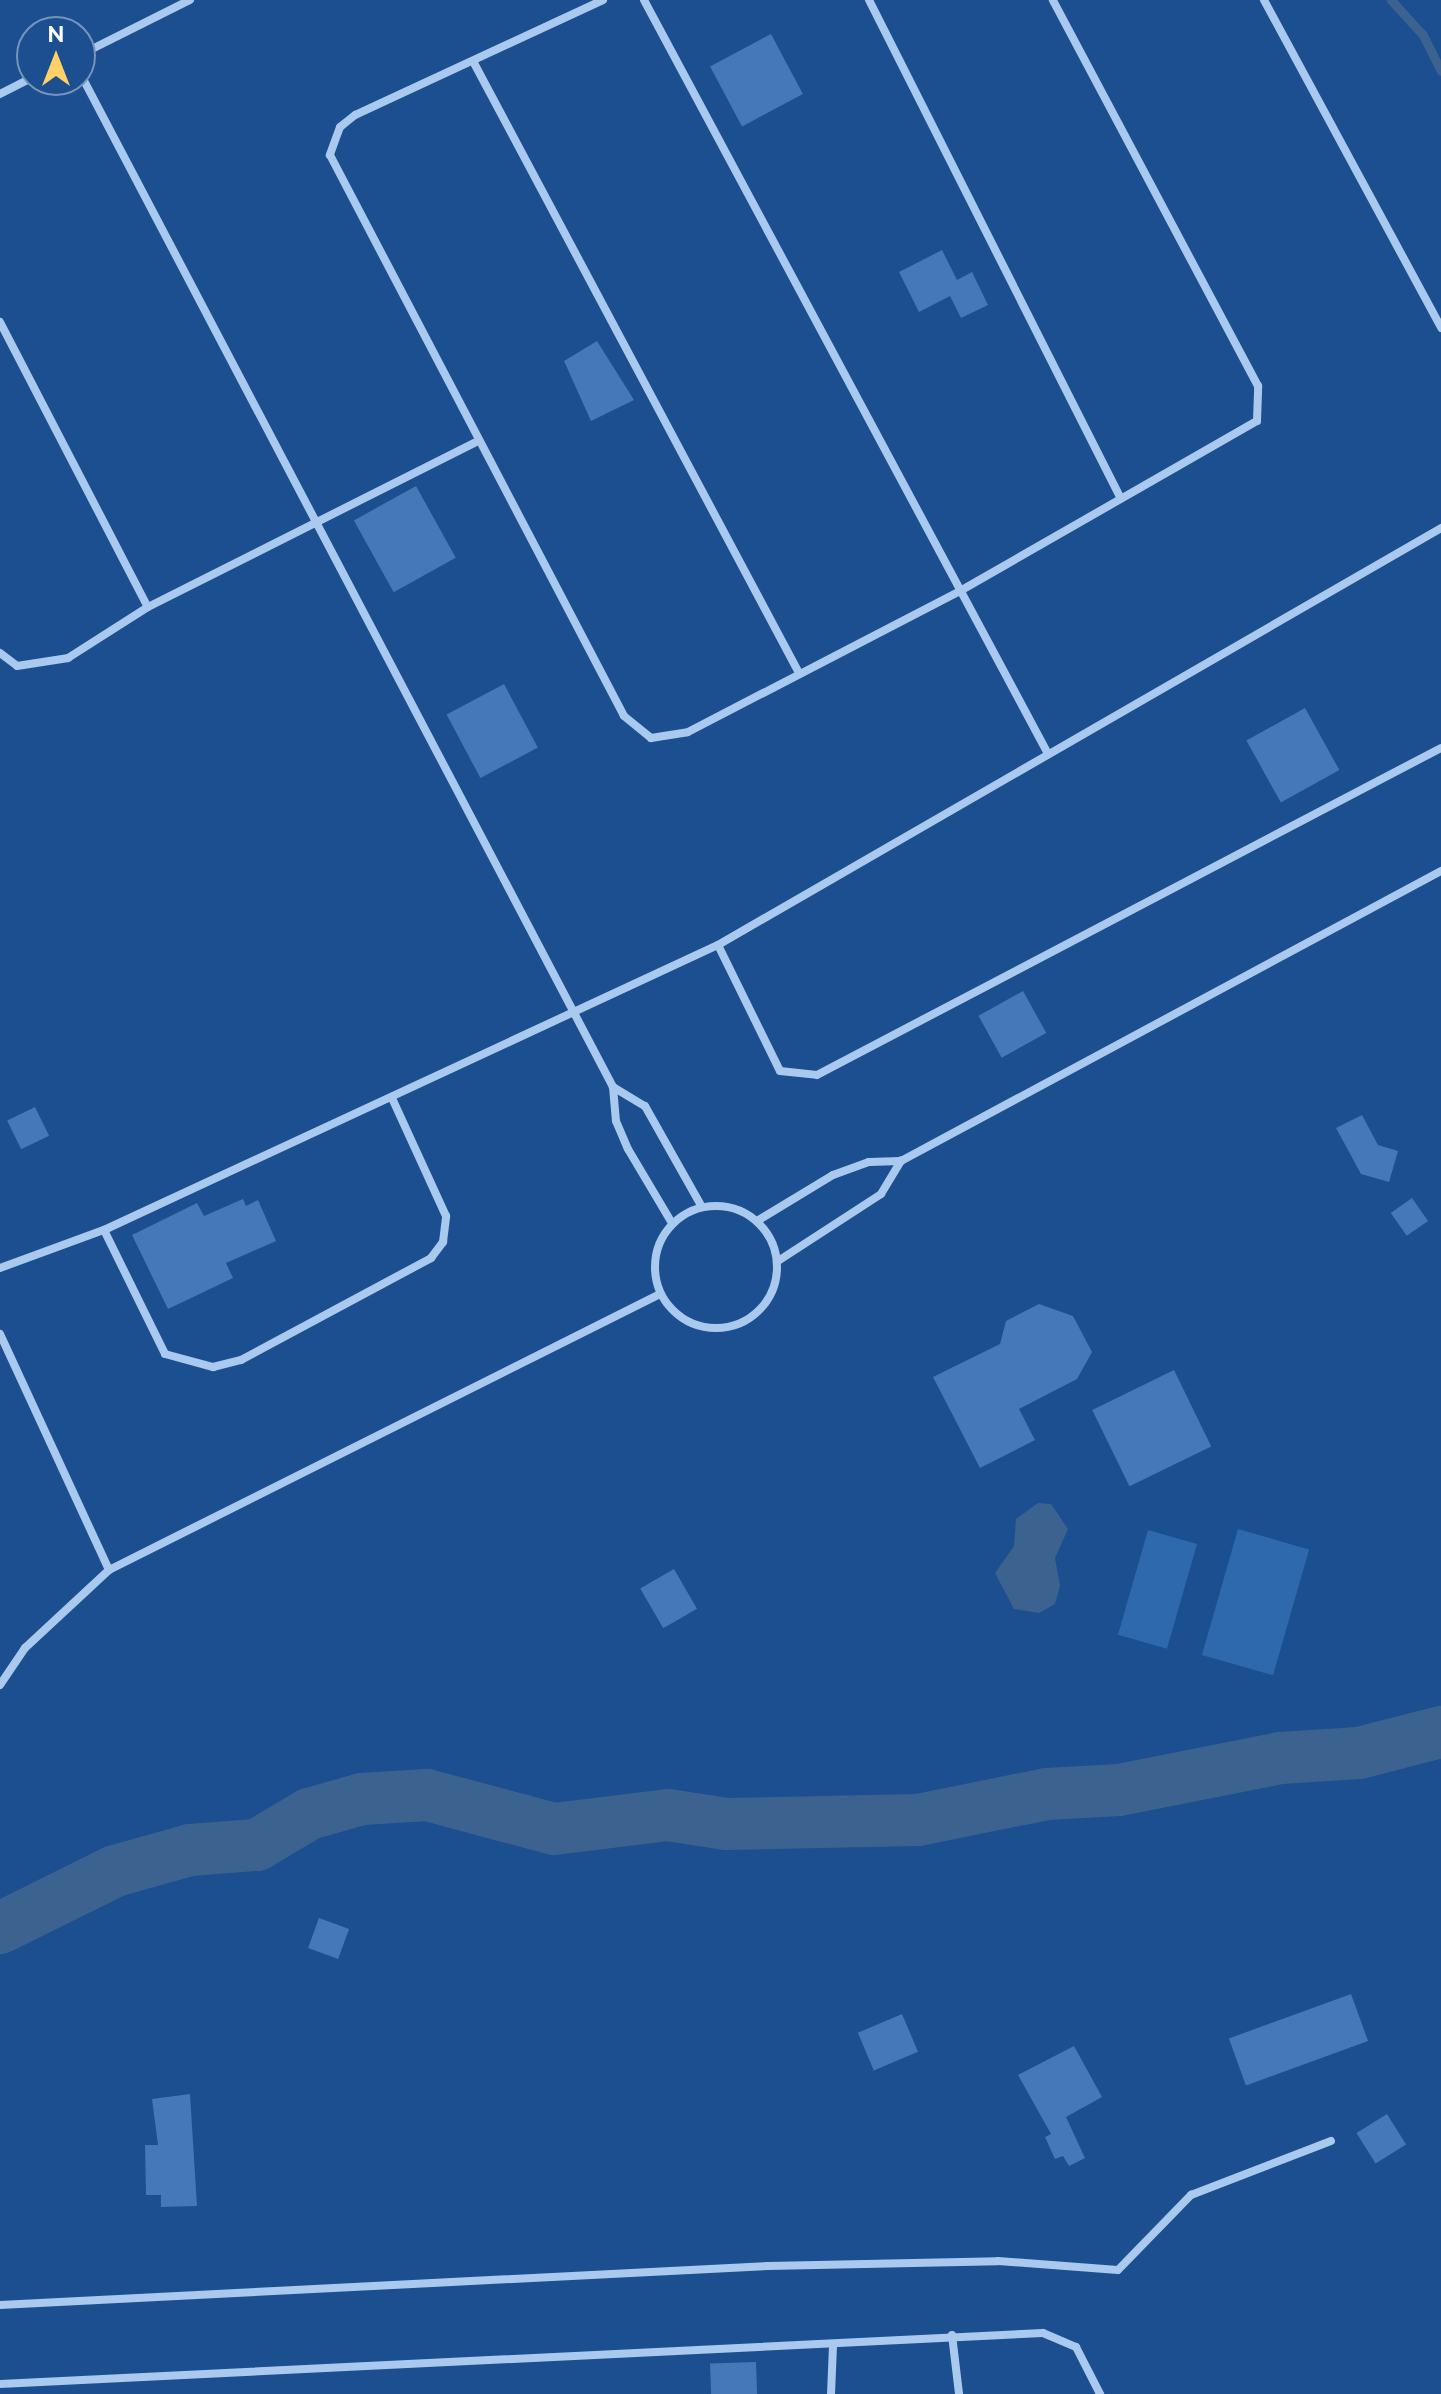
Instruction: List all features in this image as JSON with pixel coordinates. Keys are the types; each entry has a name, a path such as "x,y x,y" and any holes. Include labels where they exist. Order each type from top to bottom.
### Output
{"street":[{"path":"96,47 190,0"},
{"path":"603,0 474,63 355,115 340,127 330,155 476,442 637,731 651,738 688,732 960,591 1120,497 1245,432 1257,421 1261,400 1053,0"},
{"path":"644,0 1047,752"},
{"path":"869,0 1120,497"},
{"path":"1264,0 1441,328"},
{"path":"474,63 799,673"},
{"path":"92,96 575,1013 613,1087 622,1135 672,1223"},
{"path":"0,322 148,607"},
{"path":"0,653 17,666 68,658 148,607 476,442"},
{"path":"0,1268 104,1230 718,945 1047,752 1441,528"},
{"path":"718,945 780,1071 817,1075 1441,748"},
{"path":"757,1221 833,1175 869,1162 901,1161 1441,871"},
{"path":"613,1087 645,1106 702,1207"},
{"path":"104,1230 165,1354 213,1367 241,1360 431,1258 443,1242 446,1216 392,1098"},
{"path":"778,1261 881,1194 901,1161"},
{"path":"702,1207 741,1210 757,1221 778,1261 770,1299 740,1324 713,1328 685,1321 660,1294 655,1257 672,1223 702,1207"},
{"path":"0,1685 25,1648 109,1570 660,1294"},
{"path":"0,1334 109,1570"},
{"path":"0,2305 768,2266 998,2261 1118,2270 1191,2195 1331,2141"},
{"path":"952,2335 959,2394"},
{"path":"0,2384 833,2347 952,2335 1058,2336 1076,2347 1100,2394"},
{"path":"831,2394 833,2347"},
{"path":"12,2384 13,2394"}],"shaded area":[{"path":"1038,1503 1051,1504 1068,1529 1055,1558 1060,1586 1055,1604 1039,1613 1014,1609 995,1573 1014,1546 1016,1519"},
{"path":"1238,1529 1309,1549 1273,1675 1202,1655"},
{"path":"1148,1530 1197,1544 1167,1649 1118,1635"}],"building":[{"path":"771,34 803,94 742,126 710,66"},
{"path":"942,250 957,280 972,272 988,305 961,318 950,296 919,312 899,272"},
{"path":"597,341 634,400 591,421 564,361"},
{"path":"416,486 456,558 394,592 354,520"},
{"path":"504,684 538,748 480,778 447,715"},
{"path":"1305,708 1339,770 1281,803 1246,740"},
{"path":"1023,991 1046,1033 1002,1058 978,1016"},
{"path":"35,1107 49,1136 21,1149 7,1121"},
{"path":"1362,1115 1378,1145 1398,1151 1389,1182 1361,1174 1336,1128"},
{"path":"1412,1198 1428,1221 1407,1236 1391,1213"},
{"path":"243,1199 246,1206 258,1200 276,1241 226,1263 233,1278 168,1309 132,1235 197,1203 204,1216"},
{"path":"1039,1304 1073,1316 1092,1352 1077,1379 1019,1409 1035,1440 980,1468 933,1377 1000,1344 1006,1321"},
{"path":"1174,1370 1211,1446 1129,1486 1092,1410"},
{"path":"674,1569 697,1609 663,1628 640,1588"},
{"path":"319,1918 349,1929 338,1959 308,1948"},
{"path":"1351,1994 1368,2041 1246,2085 1229,2038"},
{"path":"902,2014 918,2052 874,2070 858,2033"},
{"path":"1074,2046 1102,2097 1066,2117 1085,2158 1069,2166 1063,2156 1055,2159 1045,2137 1051,2134 1018,2075"},
{"path":"190,2094 197,2206 161,2207 161,2195 146,2195 145,2145 158,2145 152,2099"},
{"path":"1387,2114 1406,2145 1376,2164 1356,2133"},
{"path":"756,2362 757,2394 711,2394 710,2364"}],"waterway":[{"path":"1391,0 1423,35 1441,71"},
{"path":"0,1928 115,1871 190,1850 257,1845 309,1814 362,1799 427,1795 554,1829 668,1815 726,1824 918,1820 1047,1794 1119,1790 1280,1758 1359,1753 1441,1732"}]}
